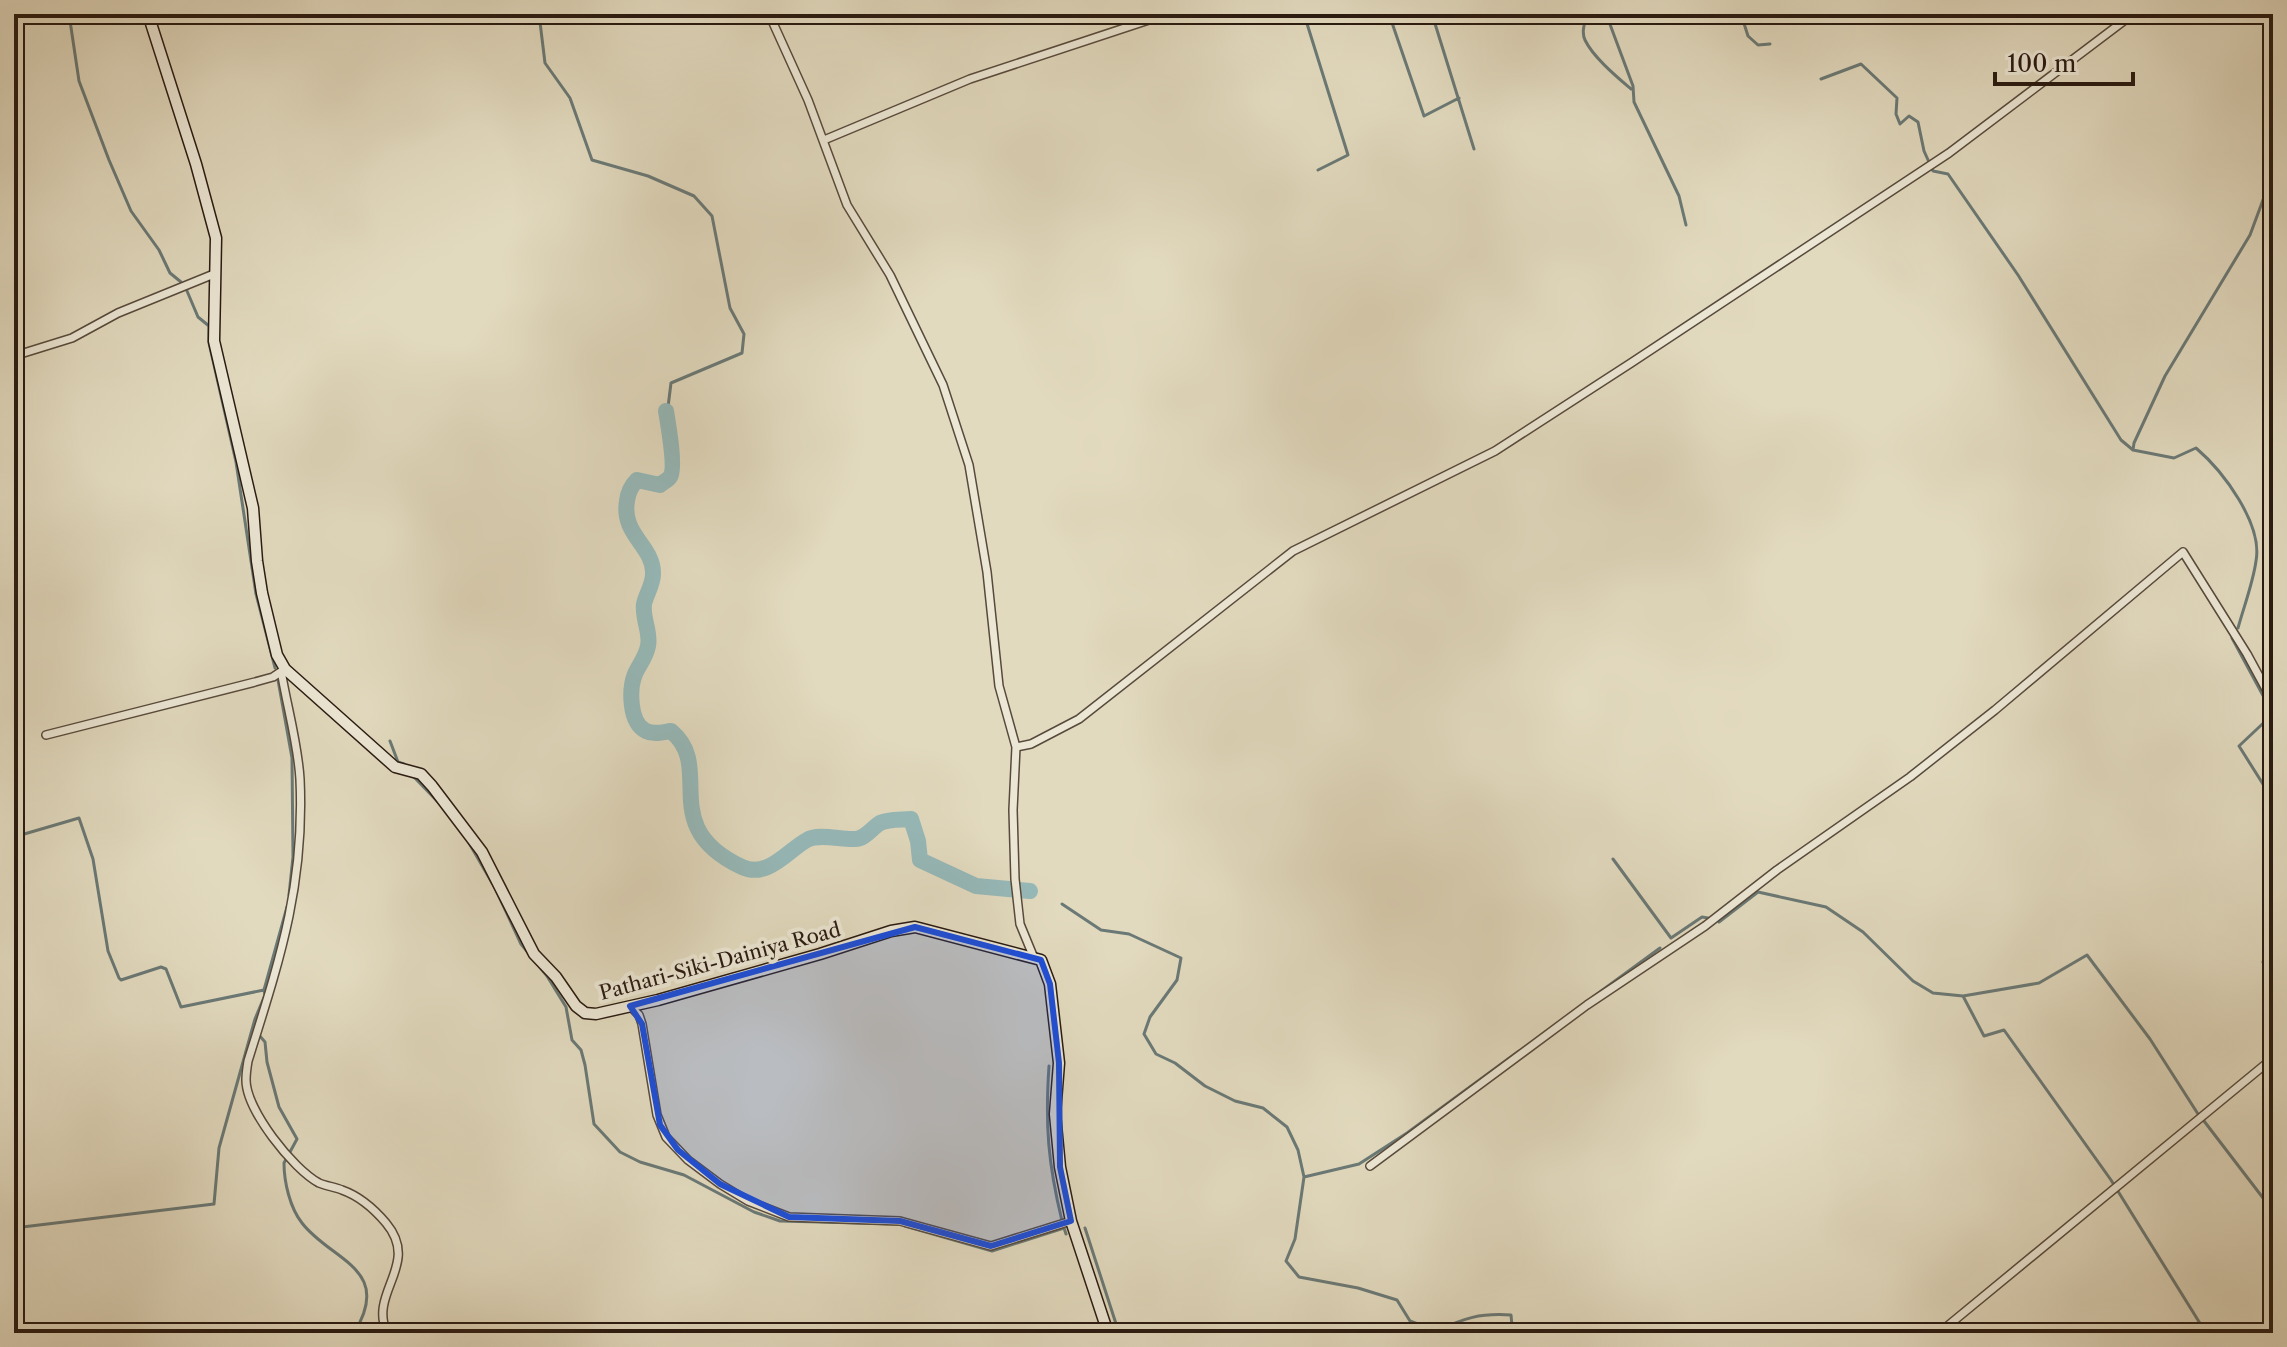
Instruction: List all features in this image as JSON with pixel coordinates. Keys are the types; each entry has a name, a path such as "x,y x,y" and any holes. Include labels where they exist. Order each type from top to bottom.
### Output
{"main road":[{"name":"Pathari-Siki-Dainiya Road","path":"148,14 216,238 214,341 253,508 262,593 277,655 285,669 395,767 421,774 432,786 482,852 534,954 556,977 576,1006 585,1013 596,1014 820,954 891,931 915,927 1034,958"},
{"path":"1034,958 1041,960 1050,984 1059,1063 1055,1114 1060,1167 1071,1221 1108,1333"}],"street":[{"path":"769,14 824,140 847,205 898,291 943,385 959,429 969,465 987,572 999,686 1016,747 1013,810 1015,879 1020,924 1034,958"},
{"path":"824,140 970,79 1167,14"},
{"path":"1016,747 1031,744 1079,719 1293,551 1495,451 1631,363 1949,153 2133,14"},
{"path":"14,356 72,338 118,313 214,274"},
{"path":"1370,1166 1587,1005 1705,926 1777,870 1910,777 2183,552 2247,654 2273,702"},
{"path":"46,735 255,682 273,677 285,669"},
{"path":"285,669 282,676 300,778 300,857 284,945 248,1061 245,1082 257,1112 279,1147 301,1170 321,1184 342,1189 358,1198 387,1224 398,1242 399,1262 386,1293 381,1321 387,1333"},
{"path":"630,1006 639,1015 642,1024 657,1115 666,1137 688,1160 748,1201 789,1217 900,1221 991,1246 1071,1221"},
{"path":"1939,1333 2273,1058"}],"highlighted area":[{"path":"915,927 1041,960 1050,984 1059,1063 1060,1167 1071,1221 991,1246 900,1221 789,1217 720,1184 678,1150 660,1125 642,1024 630,1006"}],"waterway":[{"path":"69,14 79,81 109,160 131,211 159,250 170,273 181,282"},
{"path":"539,14 545,63 570,98 592,160 648,176 694,196 712,216 730,308 744,334 742,353 671,383 668,407"},
{"path":"1304,14 1348,155 1318,170"},
{"path":"1389,14 1424,116 1459,98"},
{"path":"1432,14 1474,149"},
{"path":"1587,14 1583,34 1585,40 1606,66 1631,89"},
{"path":"1601,14 1608,19 1633,86"},
{"path":"1741,14 1748,36 1758,45 1770,44"},
{"path":"1821,79 1861,64 1897,98 1896,114 1900,124 1909,116 1918,122 1924,151 1933,171 1948,174 2018,275 2121,440 2133,450"},
{"path":"1633,86 1634,102 1679,196 1686,225"},
{"path":"2238,628 2253,578 2257,546 2239,499 2218,470 2196,448 2174,458 2133,450 2165,376 2250,235 2273,173"},
{"path":"187,291 198,317 209,326 209,343 236,462 256,594 275,668"},
{"path":"666,411 672,456 670,477 660,485 637,480 630,489 627,501 629,523 649,556 653,574 644,604 648,646 635,674 631,697 633,713 640,727 652,733 671,731 683,746 689,762 693,816 701,834 716,851 751,870 777,862 812,838 859,839 883,822 911,819 920,860 976,886 1030,891"},
{"path":"2232,638 2273,714 2239,746 2273,800"},
{"path":"278,680 292,758 293,857 289,895"},
{"path":"390,741 398,762 404,764"},
{"path":"413,776 438,802"},
{"path":"14,837 79,818 93,859 108,951 121,980 161,967 166,969 181,1007 264,990 265,995 255,1019 219,1148 214,1204 14,1228"},
{"path":"469,843 495,888 521,944 547,976 566,1007 572,1040 581,1050 585,1065 594,1124 620,1152 640,1162 684,1175 754,1212 780,1221 897,1224"},
{"path":"1613,859 1671,938 1702,917 1708,918"},
{"path":"1719,922 1758,892 1826,907 1863,932 1913,981 1933,993 1963,996 1984,1036 2004,1030 2111,1180 2206,1333"},
{"path":"1062,904 1101,930 1129,934 1181,958 1177,980 1150,1017 1144,1034 1156,1054 1175,1063 1205,1086 1235,1101 1263,1108 1287,1127 1298,1150 1304,1177 1295,1239 1286,1261 1299,1277 1358,1288 1397,1300 1410,1321 1436,1331 1472,1317 1511,1315 1512,1326 1507,1333"},
{"path":"264,990 287,907"},
{"path":"2273,932 2263,962 2273,988"},
{"path":"1593,997 1660,948"},
{"path":"1963,996 2039,983 2087,955 2150,1039 2198,1114"},
{"path":"259,1035 265,1042 279,1107 297,1139 284,1163 294,1210 314,1236 354,1268 363,1280 367,1294 364,1311 354,1333"},
{"path":"1304,1177 1359,1164 1519,1051"},
{"path":"1049,1066 1049,1144 1062,1221"},
{"path":"2273,1072 2273,1082"},
{"path":"2204,1121 2273,1211"},
{"path":"905,1226 992,1251 1064,1228 1066,1234"},
{"path":"1085,1228 1119,1333"}]}
